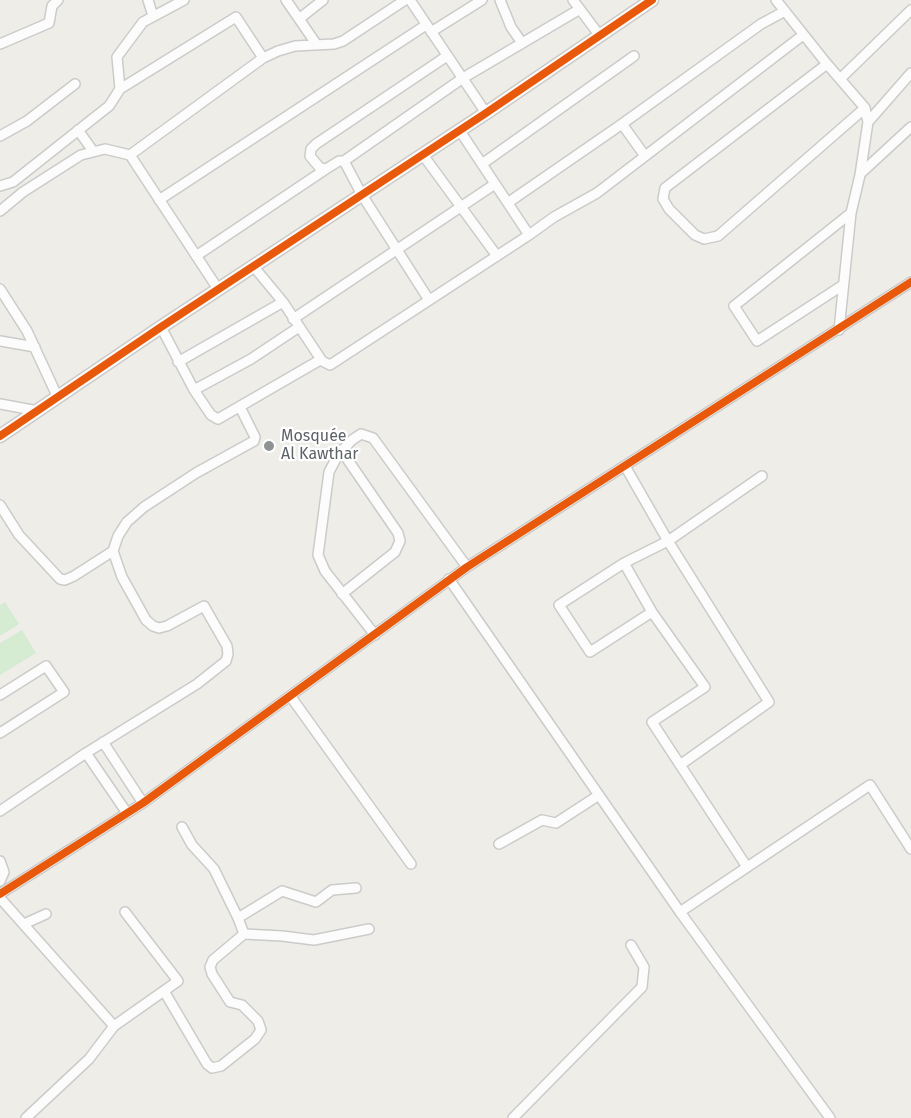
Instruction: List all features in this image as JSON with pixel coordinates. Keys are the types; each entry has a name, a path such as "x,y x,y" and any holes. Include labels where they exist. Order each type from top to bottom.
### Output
{"street":[{"path":"0,44 49,23 52,6 58,0"},
{"path":"148,0 153,16"},
{"path":"120,89 117,57 143,22 184,0"},
{"path":"285,0 317,45"},
{"path":"299,19 323,0"},
{"path":"130,155 263,58 295,46 343,41 405,0"},
{"path":"410,0 486,113"},
{"path":"159,200 429,28 482,0"},
{"path":"500,0 511,27 522,43"},
{"path":"573,0 600,36"},
{"path":"0,436 160,327 460,131 652,0"},
{"path":"776,0 866,108 868,122 860,175 850,213 839,330"},
{"path":"196,256 339,160 344,161 463,78 580,9"},
{"path":"841,78 911,10"},
{"path":"509,202 761,24 785,11"},
{"path":"0,186 14,182 109,106 120,89 236,17 263,58"},
{"path":"254,267 283,302 320,360 326,364 334,363 529,235 554,216 597,193 803,34"},
{"path":"326,169 320,168 310,156 311,149 447,56"},
{"path":"482,164 633,56"},
{"path":"827,64 665,188 663,199 669,209 695,235 704,240 718,236 866,108"},
{"path":"868,122 911,73"},
{"path":"0,136 27,121 75,84"},
{"path":"622,124 645,156"},
{"path":"860,175 911,127"},
{"path":"78,130 93,151"},
{"path":"460,131 529,235"},
{"path":"0,211 23,192 70,161 93,151 118,150 130,155 218,289"},
{"path":"423,155 497,256"},
{"path":"344,161 362,195 429,300"},
{"path":"194,390 251,359 396,249 495,184"},
{"path":"843,285 756,341 734,306 850,213"},
{"path":"114,1026 0,896 143,803 291,697 449,579 911,282"},
{"path":"0,289 27,331 58,398"},
{"path":"178,362 283,302"},
{"path":"160,327 194,390 215,418 221,418 240,408 320,360"},
{"path":"0,341 35,347"},
{"path":"0,404 39,411"},
{"path":"0,811 86,753 208,676 226,661 228,646 204,606 167,627 153,626 146,620 122,577 113,551 126,522 144,507 196,473 254,441 255,437 240,408"},
{"path":"375,635 322,567 318,548 327,482 333,462 352,440 361,434 373,438 467,567"},
{"path":"341,450 398,533 400,541 395,552 342,594"},
{"path":"625,466 668,541 769,702 680,765"},
{"path":"652,612 590,652 559,605 624,563 668,541 762,476"},
{"path":"0,505 19,536 60,579 65,580 74,576 113,551"},
{"path":"624,563 652,612 705,687 652,722 747,867"},
{"path":"449,579 680,912 830,1118"},
{"path":"0,695 46,666 64,692 0,732"},
{"path":"291,697 411,864"},
{"path":"103,742 143,803"},
{"path":"86,753 127,813"},
{"path":"680,912 870,785 911,849"},
{"path":"499,844 542,820 556,823 599,795"},
{"path":"182,827 192,845 214,869 244,934"},
{"path":"0,861 4,872 0,881"},
{"path":"238,918 282,891 316,902 332,890 356,888"},
{"path":"27,1118 89,1059 114,1026 178,981 125,912"},
{"path":"24,924 46,914"},
{"path":"164,991 207,1064 212,1068 219,1068 255,1039 261,1030 258,1021 242,1005 230,1002 224,994 210,967 217,955 244,934 314,940 369,929"},
{"path":"513,1118 642,987 644,967 631,945"}],"green space":[{"path":"5,602 19,624 0,636 0,605"},
{"path":"22,630 36,653 0,675 0,643"}],"cycle path":[{"path":"0,436 652,0"},
{"path":"0,894 143,803 467,567 911,282"}],"place":[{"name":"Mosquée Al Kawthar","path":"269,446"}]}
